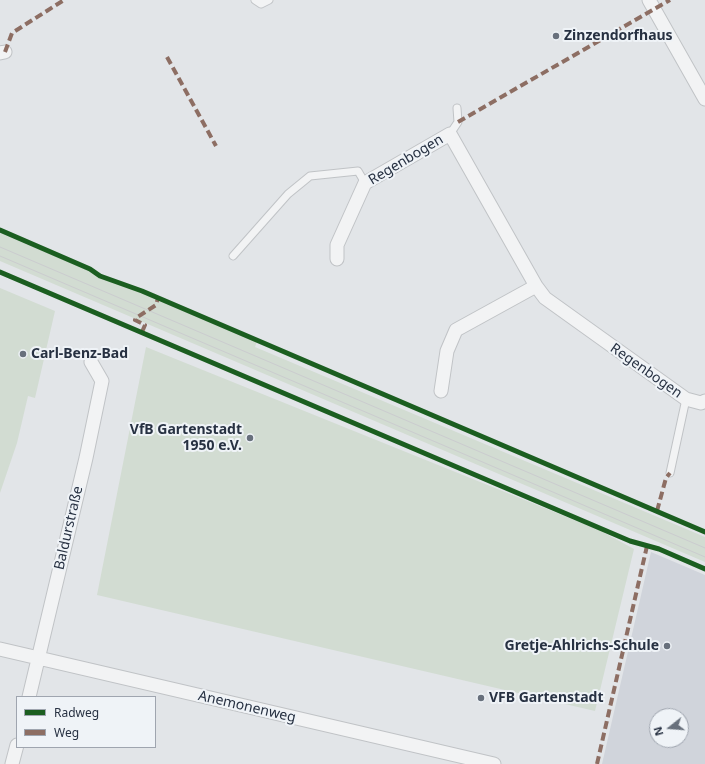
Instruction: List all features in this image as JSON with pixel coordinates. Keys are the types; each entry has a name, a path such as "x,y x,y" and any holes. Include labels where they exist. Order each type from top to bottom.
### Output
{"street":[{"path":"649,0 705,99"},
{"name":"Regenbogen","path":"337,259 337,245 365,183 450,134 536,286 555,306 686,399 701,403 705,401"},
{"path":"441,391 446,350 456,330 536,286"},
{"name":"Baldurstraße","path":"29,696 102,381 90,362"},
{"name":"Anemonenweg","path":"0,649 494,764"},
{"path":"12,764 16,748"}],"lane":[{"path":"255,0 261,4 268,0"},
{"path":"450,134 458,122 457,108"},
{"path":"232,256 288,194 310,176 358,171 365,183"},
{"path":"670,473 686,399"}],"shaded area":[{"path":"0,233 257,341 255,347 705,537 705,562 0,261"},
{"name":"Carl-Benz-Bad","path":"0,288 55,311 35,398 28,396 17,443 0,493"},
{"name":"VfB Gartenstadt 1950 e.V.","path":"146,347 599,530 634,549 595,711 97,595"},
{"name":"Gretje-Ahlrichs-Schule","path":"651,552 705,575 705,764 602,764"}],"tram line":[{"path":"0,247 705,548"},
{"path":"0,256 705,557"}],"marked path":[{"path":"5,52 12,33 64,0"},
{"path":"458,122 670,0"},
{"path":"167,57 216,146"},
{"path":"142,332 145,325 135,320 156,305 158,298"},
{"path":"657,511 666,478 670,473"},
{"path":"597,764 647,546"}],"cycle path":[{"path":"0,230 90,269 100,276 142,291 705,532"},
{"path":"0,272 630,541 659,549 705,569"}],"place":[{"name":"Zinzendorfhaus","path":"556,36"},
{"name":"Carl-Benz-Bad","path":"23,354"},
{"name":"VfB Gartenstadt 1950 e.V.","path":"250,438"},
{"name":"Gretje-Ahlrichs-Schule","path":"667,646"},
{"name":"VFB Gartenstadt","path":"481,698"}]}
